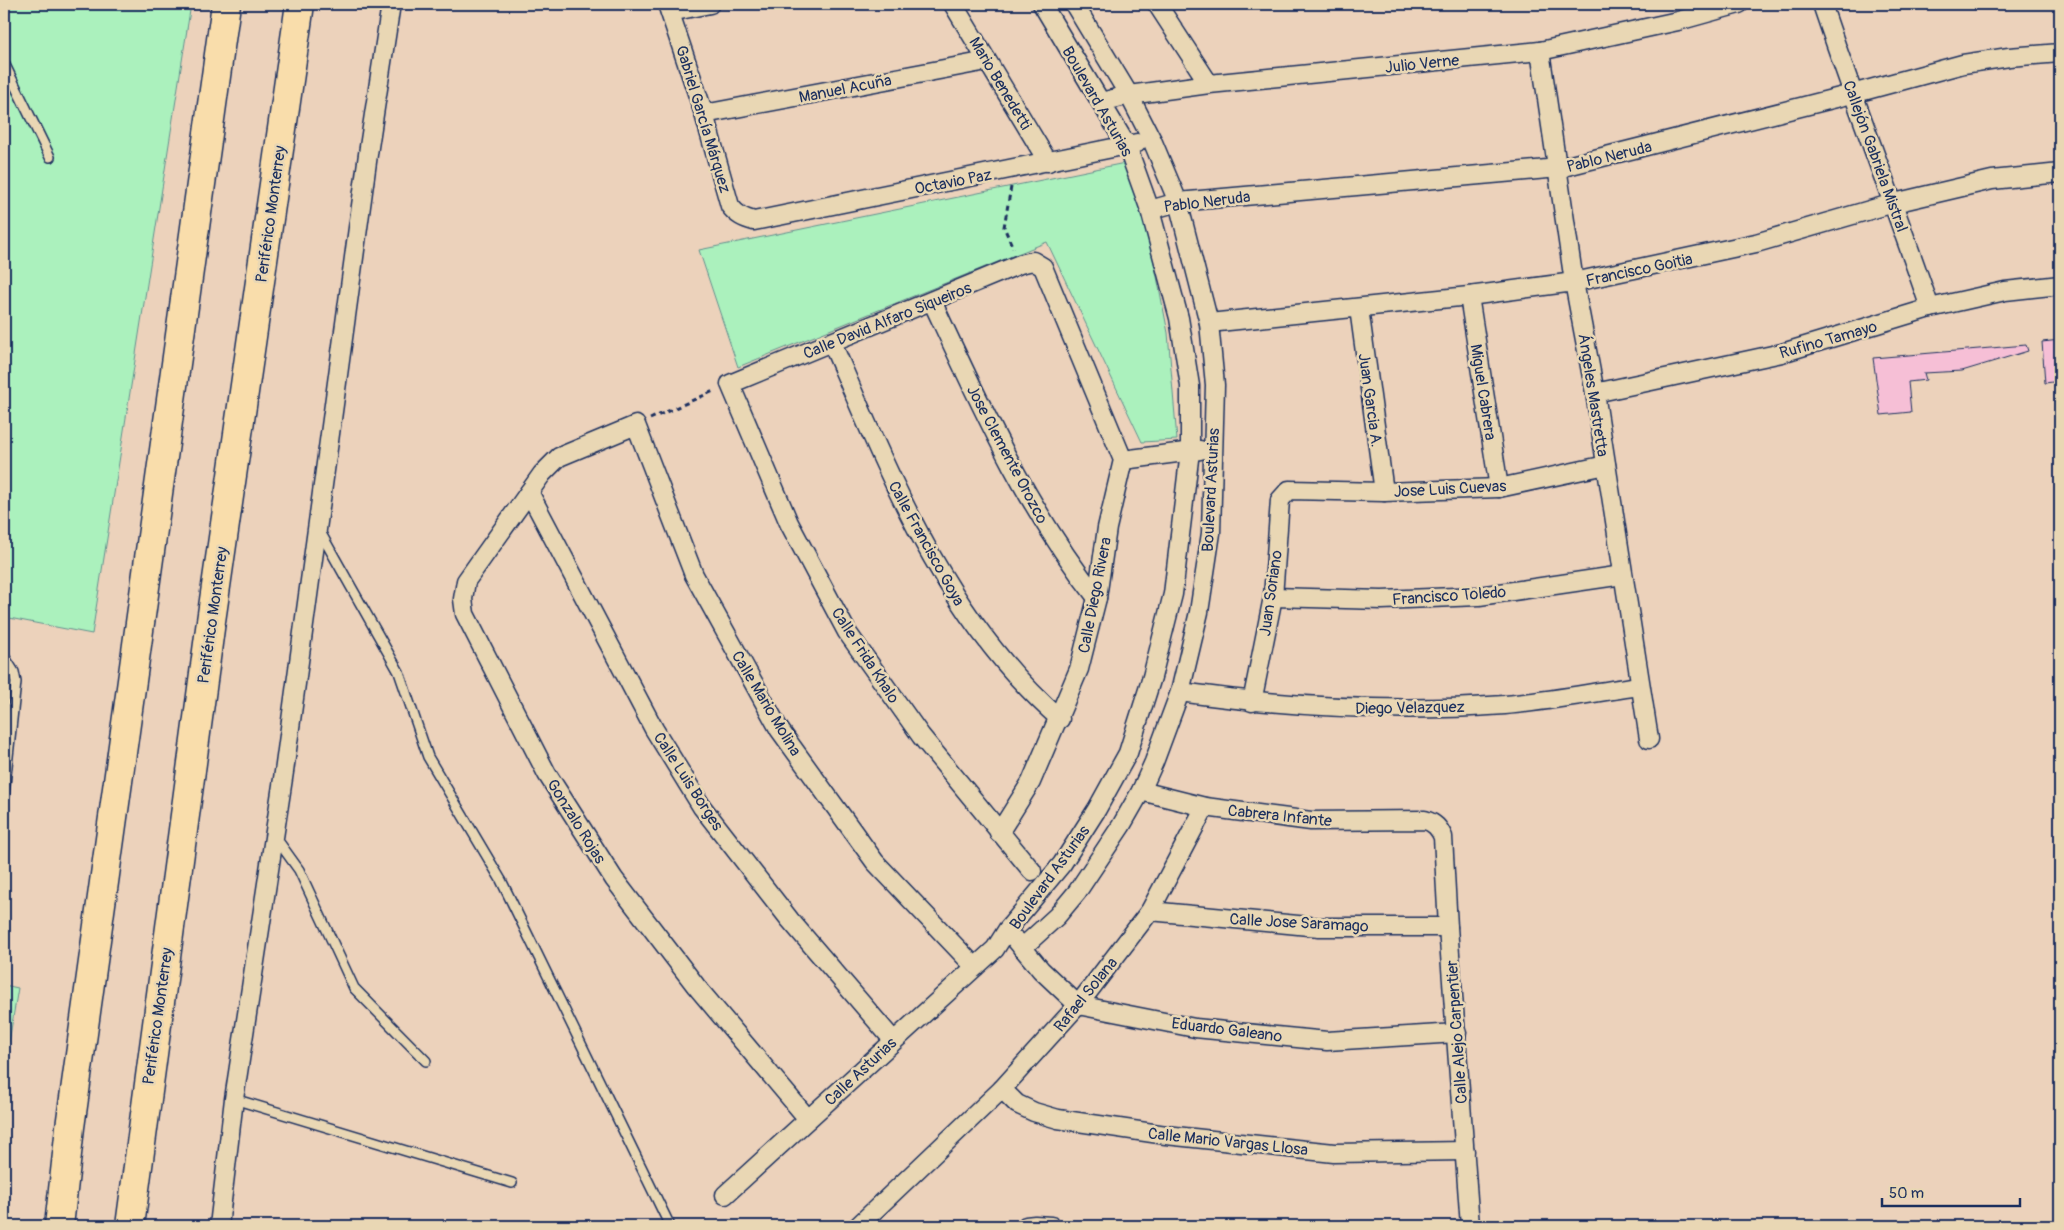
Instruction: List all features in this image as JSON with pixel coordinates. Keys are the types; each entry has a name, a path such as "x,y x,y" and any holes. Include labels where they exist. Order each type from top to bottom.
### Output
{"highway":[{"path":"59,1226 70,1127 226,4"},
{"name":"Periférico Monterrey","path":"130,1226 211,621 300,4"}],"street":[{"path":"219,1226 234,1099 274,836 369,147 391,4"},
{"path":"668,8 710,4"},
{"name":"Mario Benedetti","path":"953,4 1048,162"},
{"name":"Boulevard Asturias","path":"1042,4 1127,146 1150,210 1179,318 1190,386 1190,451 1173,594 1152,677 1128,753 1097,809 1062,864 1007,930 1022,948 1057,916 1102,856 1141,790 1154,762 1180,692 1199,612 1211,533 1215,384 1209,323 1178,202 1152,140 1129,95 1074,4"},
{"path":"1157,4 1209,84"},
{"name":"Julio Verne","path":"1101,102 1129,95 1209,84 1540,51 1678,21 1739,4"},
{"name":"Callejón Gabriela Mistral","path":"1822,4 1852,94 1894,203 1930,308"},
{"name":"Gabriel García Márquez","path":"668,8 704,114 730,206 742,217 754,221"},
{"name":"Ángeles Mastretta","path":"1540,51 1559,168 1574,282 1595,393 1649,738"},
{"name":"Pablo Neruda","path":"1150,210 1178,202 1559,168 1963,64 2008,57 2060,53"},
{"name":"Manuel Acuña","path":"704,114 986,61"},
{"name":"Octavio Paz","path":"754,221 1152,140"},
{"name":"Francisco Goitia","path":"1209,323 1469,296 1574,282 1756,243 1894,203 1992,180 2060,173"},
{"path":"1020,264 1032,261 1043,267 1123,460 1213,449"},
{"name":"Calle David Alfaro Siqueiros","path":"730,384 1020,264"},
{"name":"Rufino Tamayo","path":"1595,393 1782,353 1930,308 2005,291 2060,285"},
{"name":"Miguel Cabrera","path":"1469,296 1499,488"},
{"name":"Jose Clemente Orozco","path":"932,301 999,444 1044,524 1077,573 1097,598"},
{"name":"Juan Garcia A.","path":"1359,308 1384,492"},
{"name":"Calle Francisco Goya","path":"832,343 887,471 919,535 957,598 1001,658 1034,696 1060,718"},
{"name":"Calle Frida Khalo","path":"730,384 789,523 847,632 921,736 1032,871"},
{"name":"Gonzalo Rojas","path":"636,426 559,457 542,474 466,581 463,599 465,614 547,774 614,879 696,986 808,1119"},
{"name":"Calle Mario Molina","path":"636,426 694,575 779,728 875,862 976,967"},
{"name":"Calle Diego Rivera","path":"999,833 1032,782 1079,669 1097,598 1107,528 1123,460"},
{"name":"Jose Luis Cuevas","path":"1292,489 1384,492 1499,488 1606,465"},
{"name":"Juan Soriano","path":"1252,702 1273,597 1280,500 1286,492 1292,489"},
{"name":"Calle Luis Borges","path":"530,492 654,729 702,807 790,920 894,1040"},
{"name":"Francisco Toledo","path":"1273,597 1382,600 1479,596 1623,575"},
{"name":"Diego Velazquez","path":"1180,692 1252,702 1366,709 1505,705 1640,686"},
{"name":"Cabrera Infante","path":"1141,790 1205,807 1311,822 1424,820 1436,825 1443,837"},
{"name":"Rafael Solana","path":"858,1226 1002,1089 1078,1006 1150,911 1205,807"},
{"name":"Calle Alejo Carpentier","path":"1443,837 1470,1226"},
{"name":"Calle Jose Saramago","path":"1150,911 1319,927 1448,927"},
{"name":"Calle Asturias","path":"725,1195 976,967 995,949 1007,930"},
{"path":"995,949 1022,948 1040,970 1078,1006"},
{"name":"Eduardo Galeano","path":"1078,1006 1195,1028 1327,1041 1457,1032"},
{"name":"Calle Mario Vargas Llosa","path":"1002,1089 1017,1104 1034,1112 1058,1119 1166,1135 1334,1153 1465,1151"},
{"path":"1026,1226 1052,1226"}],"lane":[{"path":"4,63 50,157"},
{"path":"317,527 400,672 428,757 501,880 670,1226"},
{"path":"4,656 14,672 16,682 4,794"},
{"path":"274,836 298,870 354,988 426,1061"},
{"path":"234,1099 512,1183"}],"path":[{"path":"1015,169 1004,227 1020,264"},
{"path":"636,426 730,384"}],"green space":[{"path":"4,4 191,4 92,634 4,617"},
{"path":"1125,163 1149,236 1168,333 1177,440 1142,442 1047,242 738,367 699,250"},
{"path":"4,985 18,988 4,1072"}],"building":[{"path":"2060,340 2060,381 2045,383 2042,342"},
{"path":"2026,345 2028,351 1962,371 1924,373 1926,380 1908,382 1911,412 1881,415 1873,358"}]}
